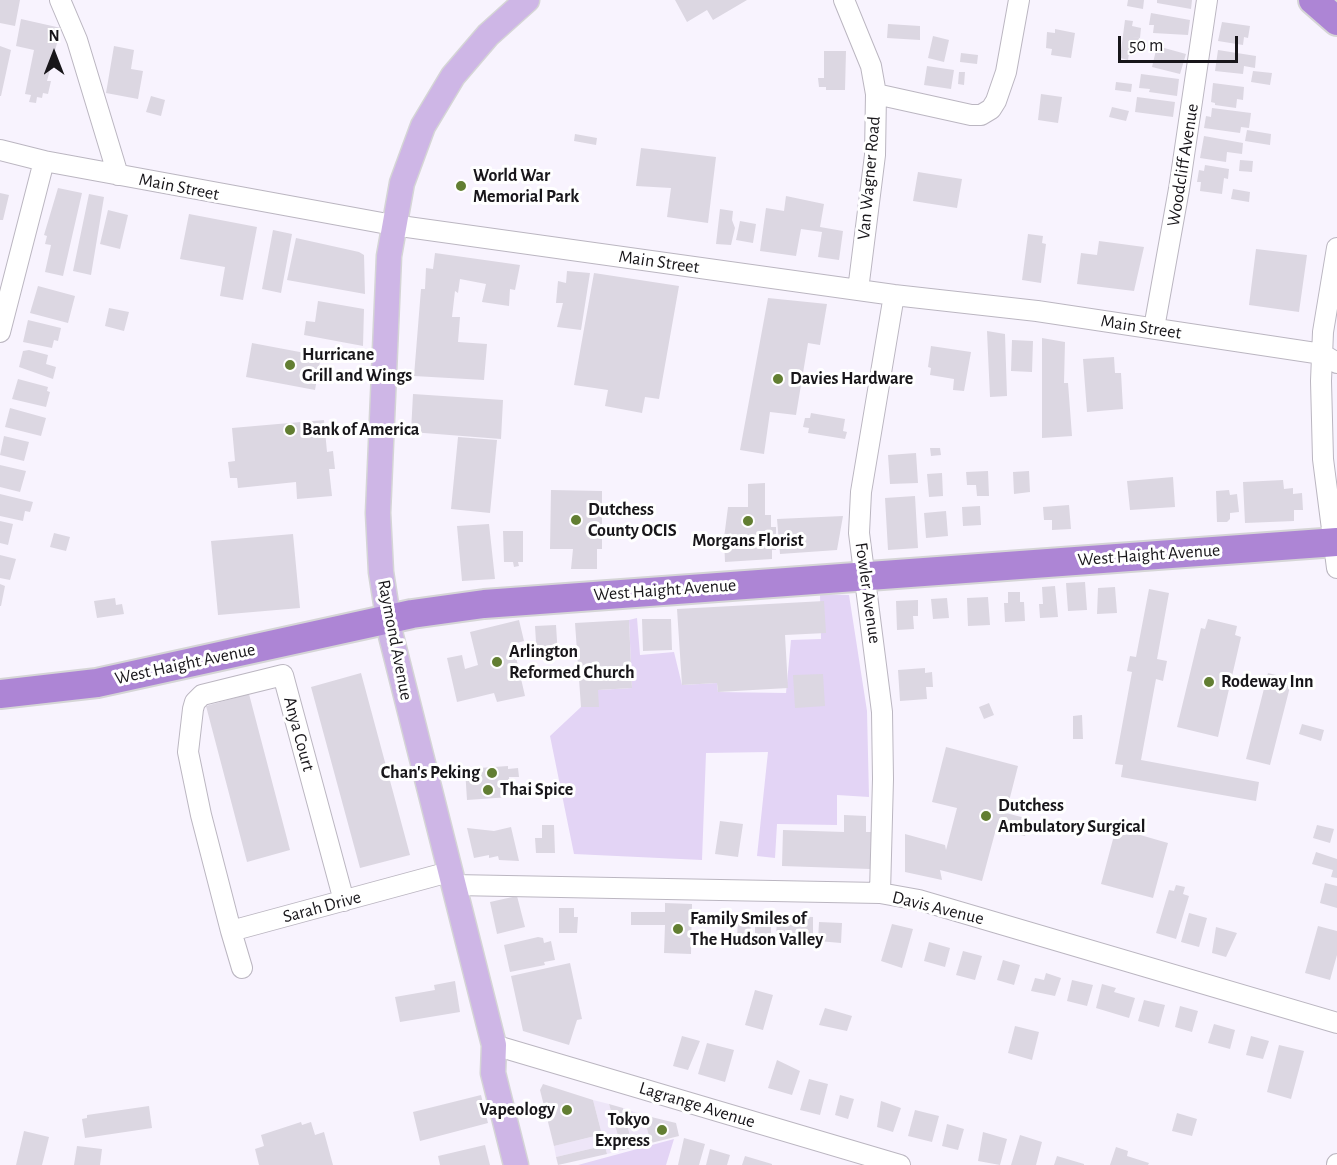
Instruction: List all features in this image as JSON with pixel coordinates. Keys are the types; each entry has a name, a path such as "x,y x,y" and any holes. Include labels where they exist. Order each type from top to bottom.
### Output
{"highway":[{"path":"1313,0 1337,21"},
{"name":"West Haight Avenue","path":"0,694 97,684 388,619 484,604 865,576 1335,551"}],"main road":[{"name":"Raymond Avenue","path":"527,0 470,55 431,110 410,159 393,225 386,306 378,501 380,564 388,619 494,1045 508,1070 533,1165"},
{"name":"Raymond Avenue","path":"494,1045 493,1073 516,1165"}],"street":[{"path":"60,0 77,40 118,175"},
{"name":"Van Wagner Road","path":"844,0 872,66 876,94 875,154 858,290"},
{"path":"876,94 971,115 981,115 991,109 1006,72 1019,0"},
{"name":"Woodcliff Avenue","path":"1154,328 1179,189 1207,0"},
{"name":"Main Street","path":"0,150 44,161 393,225 894,295 1037,311 1332,355"},
{"path":"0,332 44,161"},
{"path":"1335,551 1323,459 1332,355 1337,248"},
{"name":"Fowler Avenue","path":"880,893 884,779 882,712 860,532 861,492 894,295"},
{"name":"Anya Court","path":"231,930 201,815 188,752 193,709 201,695 283,675 344,901"},
{"name":"Davis Avenue","path":"451,878 880,893 920,900 1337,1023"},
{"name":"Sarah Drive","path":"231,930 344,901 451,878"},
{"path":"231,930 243,968"},
{"name":"Lagrange Avenue","path":"494,1045 900,1165"}],"shaded area":[{"path":"820,594 849,595 867,711 869,797 837,795 837,825 777,824 775,858 757,856 768,752 706,753 702,860 574,854 550,736 581,707 598,707 598,690 632,688 629,620 637,618 640,655 674,652 682,685 717,683 718,692 786,693 791,640 821,639"},
{"path":"593,1100 609,1104 622,1150 607,1154"},
{"path":"623,1108 643,1115 651,1143 633,1148"},
{"path":"595,1136 598,1147 556,1157 554,1146"},
{"path":"674,1139 666,1165 578,1165"}],"building":[{"path":"0,0 20,0 15,26 0,23"},
{"path":"675,0 747,0 713,20 707,10 687,22"},
{"path":"1128,0 1144,0 1143,9 1127,6"},
{"path":"1157,0 1192,0 1191,9 1157,3"},
{"path":"1151,13 1190,20 1188,35 1153,33 1154,25 1149,25"},
{"path":"21,19 61,28 47,81 51,81 48,94 43,93 42,98 37,97 36,103 29,102 31,95 25,94 34,50 16,46"},
{"path":"1125,20 1133,21 1132,26 1141,28 1140,38 1131,37 1139,38 1137,48 1130,47 1128,60 1120,58"},
{"path":"1222,22 1250,26 1248,38 1244,37 1243,45 1218,41"},
{"path":"888,24 920,26 920,40 887,38"},
{"path":"1055,29 1075,33 1071,58 1051,55 1052,49 1046,48 1047,32 1055,33"},
{"path":"933,36 949,40 944,62 928,58"},
{"path":"0,46 11,50 1,96 0,96"},
{"path":"114,46 134,50 131,69 143,71 138,99 106,93"},
{"path":"1157,46 1186,54 1180,74 1152,67"},
{"path":"1218,50 1256,56 1255,68 1244,66 1243,74 1215,71"},
{"path":"824,51 846,51 845,90 826,90 826,87 819,87 818,78 824,78"},
{"path":"961,53 978,55 977,64 960,62"},
{"path":"927,66 954,70 951,89 924,85"},
{"path":"1253,71 1272,73 1270,85 1251,82"},
{"path":"959,72 965,72 964,85 958,84"},
{"path":"1141,74 1179,79 1177,96 1149,92 1150,89 1139,88"},
{"path":"1116,82 1132,84 1131,92 1115,90"},
{"path":"1213,83 1244,87 1243,100 1237,99 1236,108 1215,105 1211,102"},
{"path":"1041,94 1062,97 1058,123 1038,120"},
{"path":"151,96 165,100 161,116 146,112"},
{"path":"1137,97 1175,102 1173,117 1135,112"},
{"path":"1112,107 1129,111 1126,121 1109,117"},
{"path":"1212,108 1251,113 1249,128 1241,127 1240,133 1204,128 1206,116 1211,117"},
{"path":"1247,130 1271,134 1270,145 1245,141"},
{"path":"575,134 597,138 596,145 574,141"},
{"path":"1204,136 1243,143 1242,154 1227,152 1226,162 1200,158"},
{"path":"641,148 716,157 708,223 667,217 671,188 636,186"},
{"path":"1240,160 1253,161 1252,172 1239,171"},
{"path":"1205,165 1229,169 1228,179 1224,178 1222,194 1200,191 1201,182 1197,182 1199,170 1204,171"},
{"path":"918,172 962,179 957,208 913,201"},
{"path":"58,188 82,193 63,276 45,272 51,245 45,244 47,236 44,235"},
{"path":"1233,189 1250,192 1249,202 1231,199"},
{"path":"0,193 9,195 3,220 0,220"},
{"path":"89,194 104,197 91,275 73,271"},
{"path":"786,196 824,204 820,227 843,231 839,260 818,257 822,232 801,229 796,256 760,251 766,208 784,211"},
{"path":"720,209 733,211 732,220 735,228 731,245 716,244"},
{"path":"108,210 128,215 120,249 100,244"},
{"path":"189,214 257,227 243,300 220,296 225,267 180,259"},
{"path":"740,221 756,224 753,243 736,240"},
{"path":"273,230 292,234 281,293 262,289"},
{"path":"1028,234 1043,236 1042,243 1046,244 1041,283 1022,280"},
{"path":"296,238 364,255 365,294 287,280"},
{"path":"1099,241 1144,247 1134,291 1077,284 1081,253 1097,255"},
{"path":"1256,249 1307,255 1299,312 1249,305"},
{"path":"435,253 520,265 515,290 510,289 509,306 482,302 486,284 460,279 458,293 455,291 452,317 460,317 458,342 487,344 484,380 414,376 421,289 425,289 426,268 433,269"},
{"path":"567,271 590,273 581,330 557,327 563,303 556,303 558,281 566,283"},
{"path":"594,273 679,286 659,399 645,397 642,413 605,406 608,390 574,385"},
{"path":"38,286 75,296 68,323 30,313"},
{"name":"Davies Hardware","path":"768,298 827,304 820,345 808,343 796,415 770,412 764,454 740,450"},
{"path":"318,301 364,309 363,346 304,335 306,321 315,322"},
{"path":"109,308 129,312 124,331 105,326"},
{"path":"28,320 61,328 58,341 54,340 52,348 23,342"},
{"path":"987,331 1005,334 1007,396 990,397"},
{"path":"1042,338 1065,342 1064,383 1068,383 1072,436 1042,438"},
{"path":"1012,340 1033,341 1032,372 1011,371"},
{"path":"252,343 321,356 315,390 246,377"},
{"path":"931,346 971,352 964,391 953,390 954,379 930,375 931,368 928,367"},
{"path":"29,350 48,355 46,364 56,367 53,379 19,367 23,351"},
{"path":"1114,357 1115,373 1121,373 1123,409 1087,412 1083,359"},
{"path":"18,379 48,387 47,391 50,392 46,407 12,399"},
{"path":"413,394 503,400 501,439 411,432"},
{"path":"10,408 46,418 41,436 5,427"},
{"path":"811,413 845,419 843,431 847,432 845,439 808,433 809,428 803,427 805,418 810,418"},
{"path":"324,420 327,452 333,451 335,469 329,469 332,496 297,499 296,482 238,488 237,478 230,478 228,462 235,461 232,428"},
{"path":"4,436 29,442 24,461 0,455"},
{"path":"458,437 497,440 490,513 451,509"},
{"path":"930,448 940,448 941,455 931,456"},
{"path":"916,453 918,483 890,484 888,455"},
{"path":"0,465 26,471 20,492 0,487"},
{"path":"988,471 989,496 977,496 976,485 967,485 966,472"},
{"path":"1029,471 1030,492 1014,494 1013,472"},
{"path":"942,473 943,496 929,497 927,474"},
{"path":"1173,477 1175,507 1130,510 1127,481"},
{"path":"1283,480 1284,489 1293,488 1293,494 1302,493 1303,510 1294,510 1294,521 1245,523 1243,482"},
{"name":"Morgans Florist","path":"765,483 765,515 771,515 771,527 776,527 776,550 772,550 772,559 725,562 724,538 728,507 748,507 748,484"},
{"name":"Dutchess County OCIS","path":"551,490 602,491 602,549 597,549 597,569 571,569 573,549 550,549"},
{"path":"1229,490 1230,495 1237,494 1239,512 1230,513 1230,519 1227,522 1217,522 1216,491"},
{"path":"0,494 33,502 30,512 25,511 23,521 0,516"},
{"path":"915,496 918,548 888,550 885,498"},
{"path":"1069,505 1071,529 1052,530 1052,520 1044,520 1043,507"},
{"path":"980,506 981,525 963,526 962,507"},
{"path":"946,511 948,536 926,538 924,513"},
{"path":"843,516 837,550 780,554 777,519"},
{"path":"0,521 13,524 8,545 0,543"},
{"path":"489,524 495,579 462,581 457,526"},
{"path":"503,531 523,531 523,562 518,562 519,566 514,567 513,562 504,562"},
{"path":"54,533 70,537 66,551 50,547"},
{"path":"293,534 300,608 218,615 211,541"},
{"path":"0,555 16,559 10,580 0,578"},
{"path":"1085,582 1087,610 1068,611 1066,583"},
{"path":"0,584 5,586 1,606 0,606"},
{"path":"1055,586 1058,617 1040,618 1039,604 1043,604 1042,587"},
{"path":"1115,587 1117,613 1097,614 1098,588"},
{"path":"1149,589 1169,593 1157,659 1167,661 1163,681 1156,679 1141,760 1259,782 1256,801 1121,777 1123,765 1115,764 1132,672 1127,671 1130,656 1136,657"},
{"path":"1008,592 1020,592 1020,602 1024,602 1025,621 1005,622 1004,603 1008,603"},
{"path":"988,597 990,625 968,626 967,598"},
{"path":"115,598 116,605 122,604 124,614 97,618 94,601"},
{"path":"947,598 949,618 933,619 931,599"},
{"path":"918,600 918,616 913,616 914,629 897,630 896,601"},
{"path":"824,601 826,633 785,635 788,688 718,692 717,683 682,685 677,609"},
{"path":"642,619 671,619 672,650 643,651"},
{"name":"Rodeway Inn","path":"1208,619 1237,626 1235,635 1241,637 1218,737 1177,727 1201,628 1205,629"},
{"name":"Arlington Reformed Church","path":"519,620 524,641 513,644 525,696 497,702 494,693 457,702 447,658 462,655 465,669 478,665 470,632"},
{"path":"629,620 632,688 598,690 599,707 581,707 575,623"},
{"path":"556,625 558,657 537,658 535,626"},
{"path":"925,668 925,673 932,672 933,687 926,687 927,699 900,701 898,670"},
{"path":"361,673 410,855 360,868 311,687"},
{"path":"1268,673 1292,679 1270,765 1246,759"},
{"path":"823,674 825,706 795,708 793,675"},
{"path":"249,694 290,850 247,862 206,706"},
{"path":"989,703 994,715 984,719 979,707"},
{"path":"1082,715 1083,739 1073,739 1073,716"},
{"path":"1302,724 1324,730 1321,741 1299,734"},
{"name":"Dutchess Ambulatory Surgical","path":"946,747 1018,766 1006,813 1029,819 1025,836 996,829 982,881 940,870 942,880 905,872 905,834 945,845 946,850 957,808 932,802"},
{"path":"508,766 508,769 518,768 519,777 509,777 510,797 467,800 465,769"},
{"path":"844,815 866,816 866,832 871,832 870,869 782,866 783,830 844,832"},
{"path":"720,821 743,824 738,857 715,854"},
{"path":"542,825 554,825 555,853 536,853 535,838 542,838"},
{"path":"1317,825 1334,829 1330,843 1313,838"},
{"path":"511,827 519,861 499,860 498,856 489,858 489,855 474,858 467,828 494,831"},
{"path":"1116,828 1168,843 1153,898 1101,884"},
{"path":"1316,852 1337,859 1337,878 1331,877 1333,870 1312,864"},
{"path":"1325,883 1337,886 1337,908 1320,903"},
{"path":"1176,885 1185,887 1183,894 1189,896 1176,939 1156,933 1169,890 1174,891"},
{"path":"517,896 525,927 497,934 490,902"},
{"name":"Family Smiles of The Hudson Valley","path":"665,903 692,904 691,954 664,953 665,925 631,925 631,912 665,912"},
{"path":"559,908 574,908 574,917 578,917 577,933 559,933"},
{"path":"1189,913 1207,918 1199,947 1181,942"},
{"path":"755,916 771,916 771,944 755,944"},
{"path":"777,916 813,917 813,941 776,940"},
{"path":"738,917 751,917 750,940 737,940"},
{"path":"819,922 842,923 841,943 818,941"},
{"path":"892,924 913,929 902,968 881,961"},
{"path":"1318,926 1337,931 1337,955 1330,980 1305,973"},
{"path":"1216,927 1237,933 1226,957 1212,953"},
{"path":"538,937 543,938 544,943 551,941 555,960 544,962 545,965 510,972 504,945"},
{"path":"929,942 950,948 945,967 924,961"},
{"path":"963,951 982,956 975,980 956,975"},
{"path":"1003,960 1020,965 1014,985 997,980"},
{"path":"570,963 582,1019 577,1020 569,1045 523,1031 511,976"},
{"path":"1046,973 1061,978 1055,996 1031,991 1035,978 1044,980"},
{"path":"1072,980 1093,985 1087,1006 1067,1001"},
{"path":"455,981 460,1012 400,1022 395,997 435,990 434,985"},
{"path":"1102,984 1116,988 1114,992 1135,998 1129,1018 1096,1008"},
{"path":"755,990 773,995 763,1030 745,1025"},
{"path":"1144,1000 1165,1005 1159,1027 1138,1021"},
{"path":"1180,1006 1198,1011 1192,1032 1175,1027"},
{"path":"825,1008 852,1016 847,1031 819,1025"},
{"path":"1214,1024 1235,1030 1230,1049 1208,1043"},
{"path":"1015,1026 1039,1032 1032,1060 1008,1053"},
{"path":"682,1036 700,1041 688,1070 673,1066"},
{"path":"1251,1036 1269,1041 1263,1059 1246,1055"},
{"path":"707,1043 734,1050 725,1082 698,1074"},
{"path":"1279,1045 1304,1051 1291,1099 1267,1092"},
{"path":"777,1060 800,1071 792,1095 768,1088"},
{"path":"809,1079 828,1084 820,1115 800,1110"},
{"path":"543,1084 593,1100 607,1154 558,1165 556,1157 598,1147 595,1136 554,1146 540,1090"},
{"path":"481,1095 488,1123 420,1141 413,1112"},
{"path":"840,1095 854,1099 848,1119 835,1115"},
{"path":"881,1101 901,1108 893,1132 877,1127"},
{"path":"609,1104 623,1108 633,1148 622,1150"},
{"path":"149,1106 152,1128 85,1138 82,1119 87,1118 87,1115"},
{"path":"915,1110 939,1116 932,1142 908,1136"},
{"path":"1177,1113 1197,1119 1192,1136 1172,1131"},
{"name":"Tokyo Express","path":"643,1115 676,1123 679,1136 651,1143"},
{"path":"301,1122 302,1125 311,1122 315,1135 324,1132 333,1165 259,1165 255,1149 264,1146 261,1135"},
{"path":"947,1124 964,1129 958,1150 942,1146"},
{"path":"24,1131 49,1137 42,1165 16,1165"},
{"path":"983,1132 1007,1139 1000,1165 978,1161"},
{"path":"1020,1135 1042,1142 1036,1165 1011,1165"},
{"path":"684,1138 705,1144 699,1165 678,1165"},
{"path":"485,1145 490,1165 440,1165 438,1156"},
{"path":"77,1146 102,1149 100,1165 74,1165"},
{"path":"1116,1147 1128,1151 1127,1156 1149,1163 1148,1165 1110,1165"},
{"path":"710,1149 730,1155 727,1165 706,1165"},
{"path":"745,1156 772,1164 772,1165 742,1165"},
{"path":"1057,1156 1084,1164 1084,1165 1054,1165"}],"place":[{"name":"World War Memorial Park","path":"461,186"},
{"name":"Hurricane Grill and Wings","path":"290,365"},
{"name":"Davies Hardware","path":"778,379"},
{"name":"Bank of America","path":"290,430"},
{"name":"Dutchess County OCIS","path":"576,520"},
{"name":"Morgans Florist","path":"748,521"},
{"name":"Arlington Reformed Church","path":"497,662"},
{"name":"Rodeway Inn","path":"1209,682"},
{"name":"Chan's Peking","path":"492,773"},
{"name":"Thai Spice","path":"488,790"},
{"name":"Dutchess Ambulatory Surgical","path":"986,816"},
{"name":"Family Smiles of The Hudson Valley","path":"678,929"},
{"name":"Vapeology","path":"567,1110"},
{"name":"Tokyo Express","path":"662,1130"}]}
